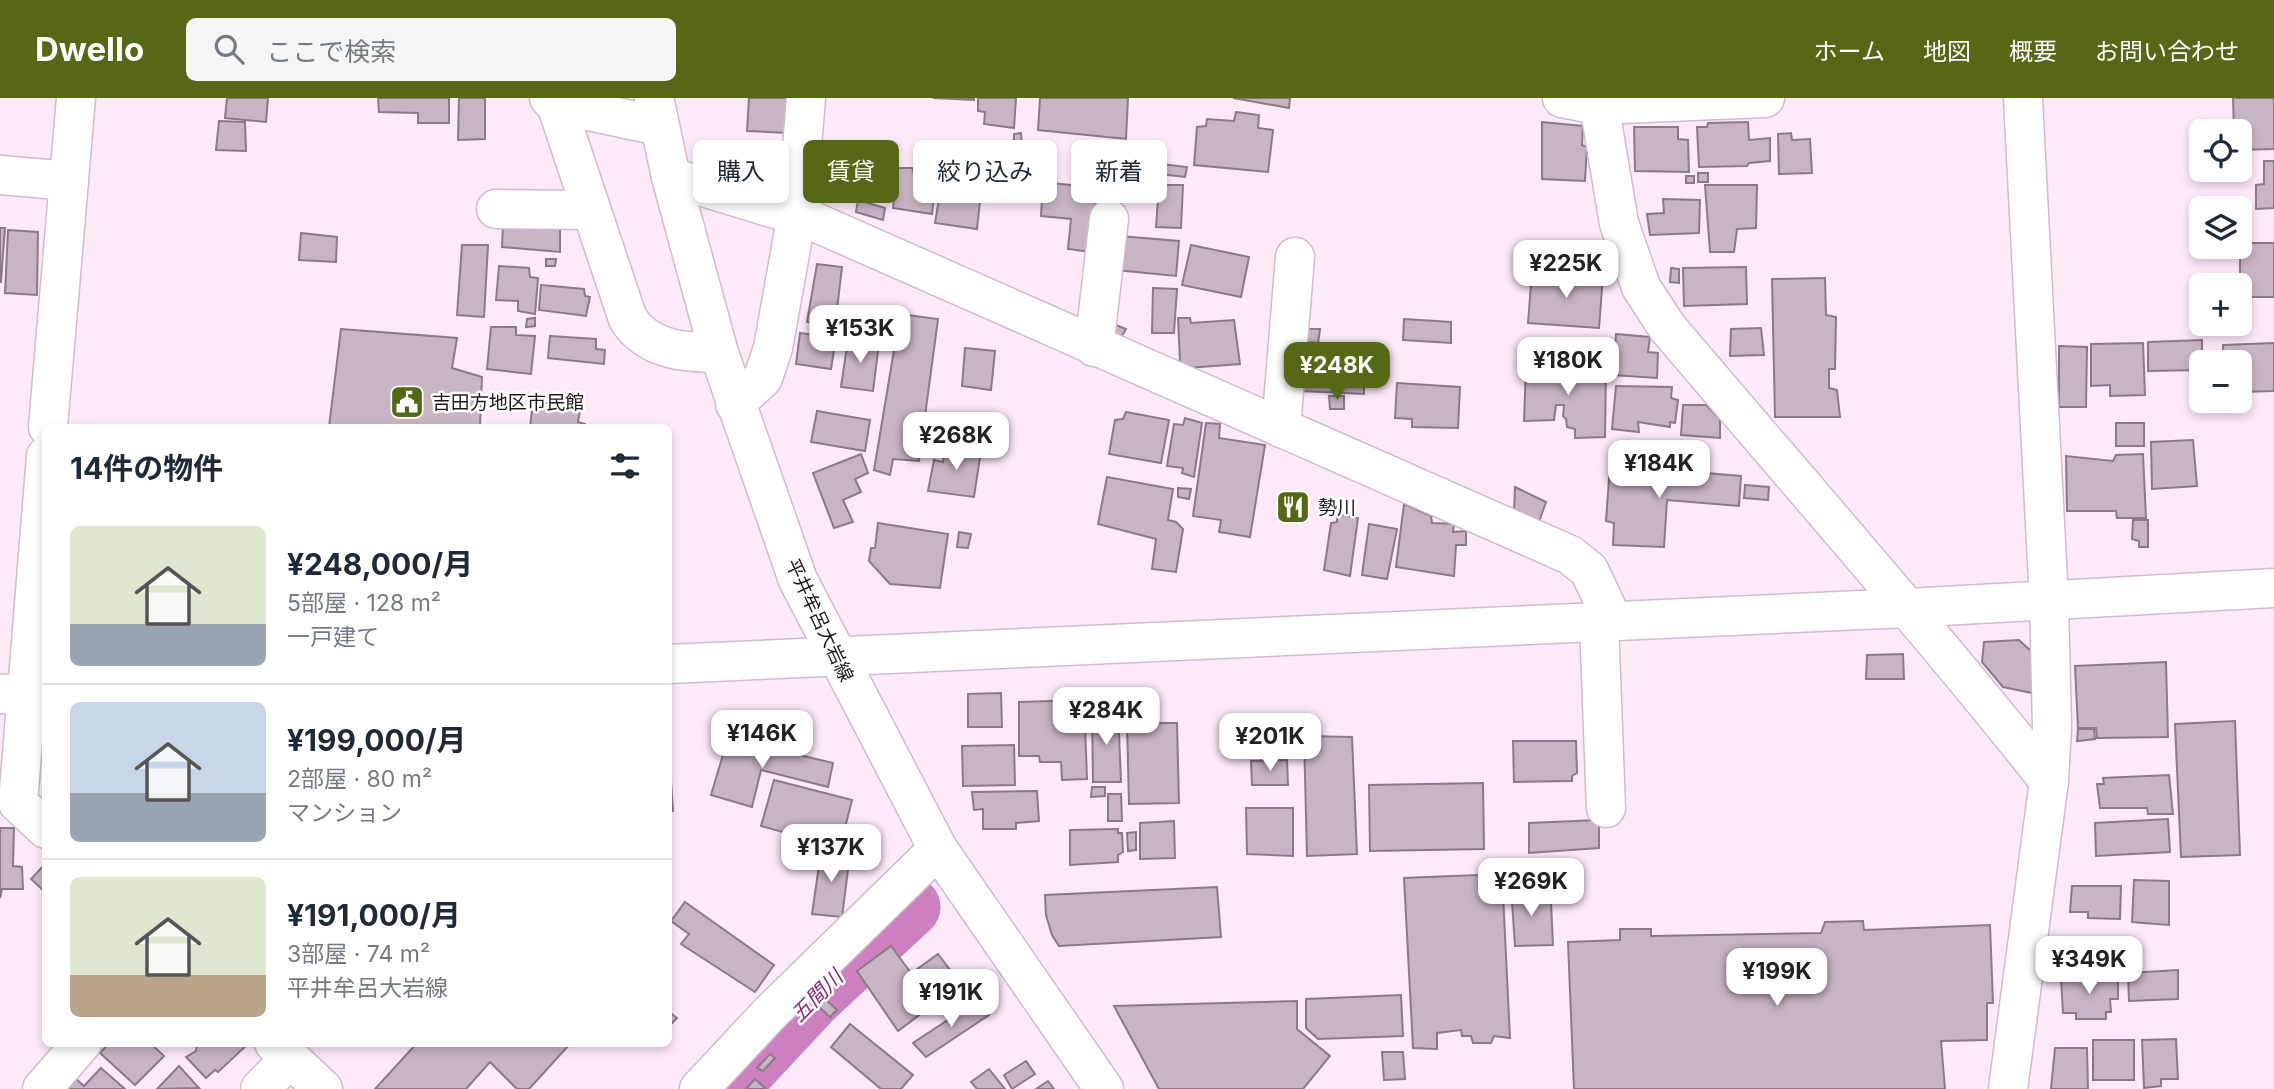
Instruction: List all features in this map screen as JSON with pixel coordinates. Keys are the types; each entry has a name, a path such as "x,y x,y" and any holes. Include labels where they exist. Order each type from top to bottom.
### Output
{"street":[{"path":"48,424 76,98"},
{"path":"735,404 764,374 773,348 796,216 806,98"},
{"path":"1562,98 1599,101 1765,98"},
{"path":"2008,1089 2049,781 2052,727 2049,601 2023,98"},
{"path":"656,112 553,100 628,319 637,333 649,342 685,352 719,353"},
{"path":"1599,101 1619,223 1641,287 1667,327 1936,638 2049,781"},
{"name":"平井牟呂大岩線","path":"656,112 719,353 798,580 835,657 938,849 1104,1089"},
{"path":"0,175 69,181"},
{"path":"671,177 796,216 1570,555 1589,570 1606,622 1606,808"},
{"path":"496,209 591,210"},
{"path":"1094,347 1110,219"},
{"path":"1281,428 1295,257"},
{"path":"42,499 24,693 18,803 42,826"},
{"path":"672,664 1908,608 2274,588"},
{"path":"699,1089 771,1012 938,849"},
{"path":"43,1089 79,1047"},
{"path":"260,1089 282,1051 323,1089"}],"building":[{"path":"227,98 268,98 266,122 225,118"},
{"path":"378,98 449,98 449,123 418,123 418,113 379,112"},
{"path":"459,98 485,98 485,139 458,140"},
{"path":"749,98 787,98 786,133 747,131"},
{"path":"933,98 974,98 974,100"},
{"path":"978,98 1016,98 1014,128 984,124 985,112 978,111"},
{"path":"1040,98 1128,98 1126,139 1038,130"},
{"path":"1233,98 1290,98 1289,108"},
{"path":"2233,98 2274,98 2274,149 2252,150 2252,119 2234,119"},
{"path":"1236,112 1259,115 1258,128 1273,130 1268,172 1194,165 1197,127 1206,126 1207,119 1234,121"},
{"path":"219,121 245,122 246,151 216,150"},
{"path":"1542,122 1583,126 1582,145 1587,147 1585,181 1542,179"},
{"path":"1748,122 1749,140 1770,138 1770,161 1749,163 1747,166 1699,167 1697,127 1707,127 1708,123"},
{"path":"1634,127 1678,127 1678,139 1688,140 1689,172 1635,171"},
{"path":"1021,133 1022,140 1014,140 1014,134"},
{"path":"1791,133 1792,140 1810,139 1812,173 1779,174 1778,134"},
{"path":"2264,161 2274,161 2274,208 2256,209 2256,185 2264,184"},
{"path":"1167,165 1187,167 1185,177 1167,175"},
{"path":"899,168 912,168 913,203 933,203 932,214 893,208 894,203 899,203"},
{"path":"1698,173 1708,173 1708,182 1698,182"},
{"path":"1686,176 1694,176 1694,183 1686,183"},
{"path":"1057,184 1071,185 1071,203 1096,203 1091,252 1068,249 1071,219 1041,216 1042,203 1057,203"},
{"path":"1167,185 1183,185 1181,228 1156,227 1158,203 1167,203"},
{"path":"1705,185 1757,185 1756,228 1737,229 1734,252 1710,252"},
{"path":"1663,199 1700,200 1699,233 1650,235 1647,214 1664,213"},
{"path":"858,203 885,208 883,220 856,212"},
{"path":"938,203 980,203 977,229 935,223"},
{"path":"503,224 560,229 560,252 502,247"},
{"path":"0,228 5,228 1,282 0,282"},
{"path":"8,230 38,232 37,295 5,293"},
{"path":"301,233 337,237 336,262 299,260"},
{"path":"1120,236 1179,241 1176,276 1116,270"},
{"path":"2252,243 2274,243 2274,297 2252,297 2252,273 2240,273 2240,259 2252,259"},
{"path":"462,245 488,245 484,317 457,315"},
{"path":"1191,245 1249,257 1241,297 1182,285"},
{"path":"546,259 556,259 555,266 546,266"},
{"path":"817,264 842,267 835,326 807,322"},
{"path":"499,266 529,268 530,277 538,278 535,314 518,311 518,301 496,300"},
{"path":"1746,267 1747,304 1684,306 1683,268"},
{"path":"1671,268 1679,269 1679,283 1670,282"},
{"path":"1532,271 1603,276 1599,328 1528,323"},
{"path":"1825,278 1826,315 1836,317 1835,369 1829,369 1829,388 1837,390 1840,417 1775,417 1772,279"},
{"path":"541,285 584,289 585,296 590,297 586,316 539,310"},
{"path":"1153,288 1177,289 1174,333 1152,333"},
{"path":"900,314 938,319 919,461 893,459 890,475 874,470"},
{"path":"535,318 535,326 526,327 527,319"},
{"path":"1178,318 1190,318 1191,323 1234,320 1240,364 1187,368 1180,362"},
{"path":"1404,319 1451,322 1451,343 1403,340"},
{"path":"1111,323 1126,329 1120,339 1107,333"},
{"path":"491,327 516,327 516,335 535,336 531,374 487,369"},
{"path":"1761,328 1764,355 1730,356 1731,329"},
{"name":"吉田方地区市民館","path":"341,329 457,338 452,368 482,377 480,424 329,424"},
{"path":"1307,329 1320,329 1318,343 1306,342"},
{"path":"800,333 836,338 831,369 796,364"},
{"path":"1616,334 1650,337 1648,352 1658,353 1657,378 1613,375"},
{"path":"550,336 596,339 596,349 605,350 604,364 548,358"},
{"path":"848,339 879,343 873,391 841,387"},
{"path":"2202,340 2202,350 2189,350 2189,370 2148,371 2148,342"},
{"path":"2143,343 2145,395 2110,396 2110,385 2091,386 2091,344"},
{"path":"2274,343 2274,391 2252,392 2252,350 2223,350 2223,345"},
{"path":"2059,346 2087,347 2086,407 2059,407"},
{"path":"965,348 995,351 991,390 962,386"},
{"path":"1301,353 1364,356 1364,394 1300,391"},
{"path":"1526,365 1606,369 1605,437 1575,438 1575,429 1567,427 1563,416 1564,405 1556,405 1554,420 1524,421"},
{"path":"1397,383 1460,387 1458,428 1412,427 1412,419 1395,418"},
{"path":"1616,386 1672,387 1671,398 1678,400 1675,423 1670,422 1670,427 1638,422 1639,432 1612,429"},
{"path":"1329,396 1344,396 1344,409 1330,409"},
{"path":"533,402 581,405 578,422 585,424 530,424"},
{"path":"1683,405 1706,405 1720,419 1720,438 1681,435"},
{"path":"817,411 870,420 865,451 811,442"},
{"path":"1126,412 1169,420 1161,463 1109,454 1115,420 1123,419"},
{"path":"1185,418 1202,423 1194,477 1182,473 1183,468 1167,466 1174,424 1183,425"},
{"path":"1206,423 1220,424 1219,438 1265,445 1250,537 1219,532 1221,520 1193,516"},
{"path":"2116,423 2144,423 2144,446 2116,446"},
{"path":"2193,440 2197,486 2152,489 2151,442"},
{"path":"945,446 981,451 974,497 928,491 934,460 943,462"},
{"path":"861,454 868,473 855,479 861,492 843,500 853,522 834,528 813,473"},
{"path":"2143,454 2146,518 2117,518 2116,511 2067,511 2066,456 2113,461 2116,455"},
{"path":"1610,465 1741,476 1739,506 1667,500 1664,547 1613,545 1614,523 1606,521"},
{"path":"1107,477 1173,489 1168,520 1176,522 1183,529 1176,572 1152,569 1156,539 1098,524"},
{"path":"1745,485 1769,487 1768,500 1744,498"},
{"path":"1515,487 1546,502 1539,522 1514,513"},
{"path":"1178,488 1191,489 1189,499 1178,497"},
{"path":"1404,504 1431,516 1432,523 1454,524 1453,532 1466,531 1466,545 1456,545 1454,576 1396,567"},
{"path":"1337,514 1358,518 1350,576 1324,570 1331,523 1337,522"},
{"path":"2133,520 2148,520 2148,547 2139,547 2139,541 2132,539"},
{"path":"878,523 948,534 940,588 890,584 869,561 871,548 875,548"},
{"path":"1369,524 1397,529 1387,579 1362,575"},
{"path":"959,532 971,534 968,548 957,547"},
{"path":"2019,640 2032,652 2032,693 2003,687 1982,662 1984,642"},
{"path":"1903,654 1904,679 1866,679 1867,655"},
{"path":"2166,662 2168,737 2097,738 2096,728 2078,728 2075,666"},
{"path":"1001,693 1002,727 968,727 968,694"},
{"path":"1084,700 1087,779 1062,780 1061,762 1040,762 1039,756 1019,756 1019,702"},
{"path":"1118,710 1121,782 1093,782 1092,712"},
{"path":"2235,721 2240,855 2181,857 2175,724"},
{"path":"1127,723 1177,723 1179,803 1129,804"},
{"path":"2078,729 2094,729 2095,739 2077,741"},
{"path":"1304,736 1352,737 1357,854 1307,856"},
{"path":"728,738 833,763 828,787 761,770 752,807 711,795"},
{"path":"1513,741 1576,741 1577,773 1572,776 1572,781 1514,782"},
{"path":"1014,745 1015,785 963,786 962,746"},
{"path":"1287,760 1288,785 1252,785 1251,761"},
{"path":"2169,775 2173,814 2148,814 2147,808 2100,808 2097,784 2104,784 2103,778"},
{"path":"774,780 852,800 840,848 761,826"},
{"path":"1483,783 1484,849 1370,851 1369,785"},
{"path":"1092,787 1105,787 1105,796 1091,797"},
{"path":"1037,791 1039,821 1016,823 1016,829 983,829 983,809 974,810 972,792"},
{"path":"1108,794 1121,794 1122,821 1108,821"},
{"path":"1246,808 1293,808 1293,856 1247,854"},
{"path":"2168,819 2170,852 2096,856 2095,823"},
{"path":"1599,820 1599,848 1529,853 1529,823"},
{"path":"1174,821 1175,858 1140,859 1140,823"},
{"path":"0,828 14,828 13,866 22,867 23,889 2,889 0,898"},
{"path":"1118,829 1118,833 1122,833 1123,852 1118,855 1118,862 1070,865 1070,830"},
{"path":"1136,832 1136,850 1128,851 1127,833"},
{"path":"821,851 850,854 842,917 812,914"},
{"path":"42,867 42,889 31,879"},
{"path":"1502,874 1510,1038 1494,1036 1491,1043 1473,1043 1471,1036 1462,1036 1461,1030 1437,1033 1437,1049 1413,1048 1404,878"},
{"path":"2134,880 2169,881 2169,925 2132,922"},
{"path":"1534,885 1535,901 1551,903 1553,945 1515,946 1511,887"},
{"path":"2072,886 2121,886 2120,919 2088,918 2088,912 2070,912"},
{"path":"1217,887 1221,937 1059,946 1052,935 1046,915 1045,895"},
{"path":"685,902 774,965 755,992 681,944 689,934 672,920"},
{"path":"1863,921 1864,930 1990,925 1993,1003 1987,1003 1987,1040 1941,1041 1945,1089 1574,1089 1568,942 1620,940 1620,929 1651,929 1651,936 1821,933 1825,922"},
{"path":"891,946 934,1004 898,1031 857,971"},
{"path":"938,954 961,984 966,982 973,993 966,998 962,994 943,1008 916,970"},
{"path":"2178,970 2178,999 2129,1001 2128,973"},
{"path":"2118,976 2118,999 2110,999 2111,1012 2106,1012 2106,1019 2076,1019 2076,1013 2063,1013 2061,979"},
{"path":"1401,995 1403,1036 1318,1039 1306,1028 1306,999"},
{"path":"824,998 837,1010 830,1017 817,1005"},
{"path":"978,1000 989,1015 926,1057 913,1043"},
{"path":"1297,1001 1297,1029 1330,1056 1303,1089 1159,1089 1114,1006"},
{"path":"850,1024 913,1075 901,1089 881,1089 831,1047"},
{"path":"2176,1039 2178,1079 2161,1079 2161,1086 2144,1088 2142,1040"},
{"path":"2093,1040 2134,1040 2134,1080 2093,1080"},
{"path":"105,1047 154,1047 164,1056 135,1085 100,1053"},
{"path":"196,1047 245,1047 218,1072 215,1070 206,1078 186,1057 196,1051"},
{"path":"413,1047 567,1047 529,1089 517,1089 490,1062 466,1089 375,1089"},
{"path":"2055,1048 2087,1048 2088,1089 2051,1089"},
{"path":"1382,1052 1403,1052 1405,1079 1384,1080"},
{"path":"770,1054 775,1058 763,1071 757,1068"},
{"path":"1026,1061 1035,1074 1012,1089 1004,1075"},
{"path":"179,1066 199,1088 157,1089"},
{"path":"101,1068 125,1089 63,1089 75,1078 84,1086"},
{"path":"989,1069 1005,1089 977,1089 971,1082"},
{"path":"755,1079 766,1089 746,1089"},
{"path":"1048,1081 1054,1089 1036,1089"}],"waterway":[{"name":"五間川","path":"727,1089 813,997 910,907"}],"place":[{"name":"吉田方地区市民館","path":"407,402"},
{"name":"勢川","path":"1293,507"}]}
